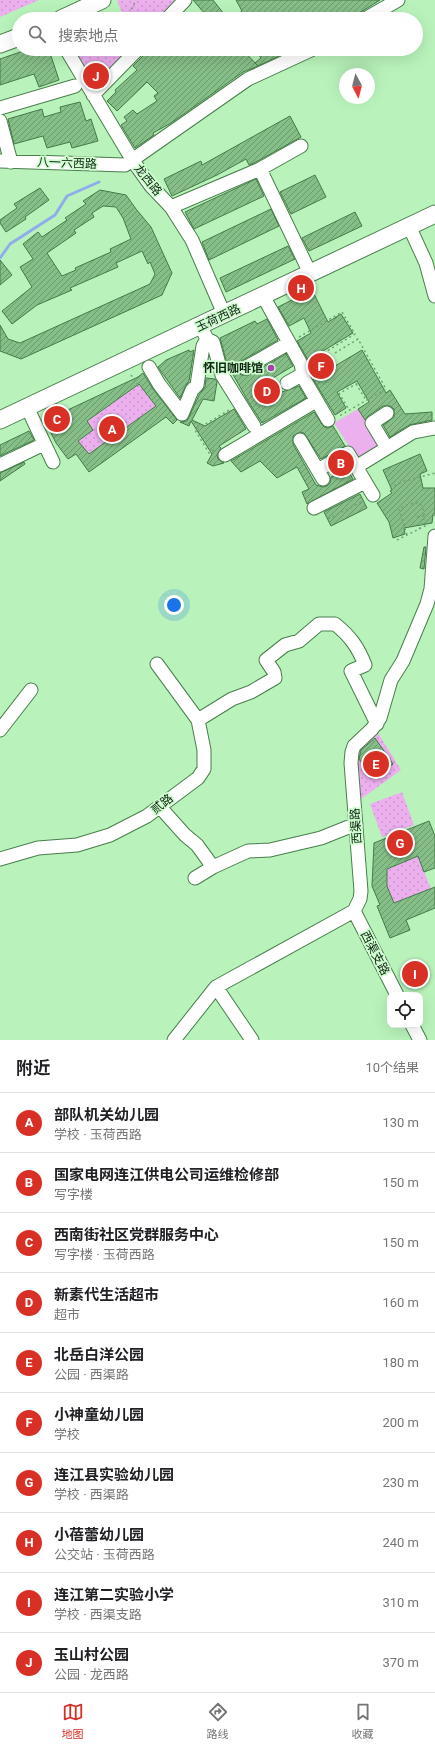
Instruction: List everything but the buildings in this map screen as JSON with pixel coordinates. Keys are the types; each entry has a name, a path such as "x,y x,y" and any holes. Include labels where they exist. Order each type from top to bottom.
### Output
{"main road":[{"path":"76,12 102,0"},
{"path":"0,44 12,40"},
{"name":"玉荷西路","path":"0,420 27,407 204,332 224,314 435,214"}],"street":[{"path":"174,12 185,0"},
{"path":"377,12 398,0"},
{"name":"龙西路","path":"70,56 133,161 151,186 171,207 192,240 224,314"},
{"path":"93,95 131,56"},
{"path":"133,161 248,79 298,56"},
{"path":"0,108 75,86"},
{"path":"0,121 6,161"},
{"path":"171,207 260,169 301,146"},
{"name":"八一六西路","path":"6,161 124,165 133,161"},
{"path":"260,169 310,273"},
{"path":"409,226 426,263 435,296"},
{"path":"263,296 301,364 304,379 328,420"},
{"path":"149,366 159,384 182,414 192,390 198,385 204,332"},
{"path":"204,332 212,342 222,375 254,426"},
{"path":"245,368 289,343"},
{"path":"287,383 303,374"},
{"path":"220,452 316,401"},
{"path":"27,407 53,462"},
{"path":"387,413 372,423 387,448"},
{"path":"356,467 413,432 435,428"},
{"path":"300,440 320,474 348,453 365,482 369,498"},
{"path":"0,465 44,444"},
{"path":"314,508 365,482"},
{"name":"西渠路","path":"354,911 360,899 361,891 351,763 352,752 354,746 377,724 390,685 403,662 430,597 433,531"},
{"path":"198,720 232,699 251,692 275,678 274,672 266,660 285,644 299,641 320,624 335,624 348,634 359,650 365,665 351,671 377,724"},
{"name":"贰路","path":"0,859 38,848 77,846 110,835 147,816 198,778 204,768 204,750 198,720 157,664"},
{"path":"0,730 31,690"},
{"path":"159,806 185,835 197,845 213,867"},
{"path":"195,878 213,867 248,851 270,850 321,838 356,824"},
{"path":"174,1040 216,987 354,911"},
{"name":"西渠支路","path":"354,911 395,992"},
{"path":"216,987 252,1040"},
{"path":"414,1028 420,1040"}],"path":[{"path":"131,12 136,0"},
{"path":"289,343 342,312 355,334 308,362"},
{"path":"328,420 335,418 386,389 358,339 335,353"},
{"path":"131,375 138,385"},
{"path":"349,410 339,394 357,383 366,400"},
{"path":"220,452 209,453 195,430 239,403"},
{"path":"390,488 402,482 435,473"},
{"path":"328,519 369,498"},
{"path":"407,535 399,509 420,503 423,506 425,515 419,529"},
{"path":"417,517 425,515"},
{"path":"397,540 425,526 433,531"}],"shaded area":[{"path":"0,0 39,0 0,17"},
{"path":"178,0 167,12 122,12 117,1"},
{"path":"78,56 123,56 94,85"},
{"path":"139,384 156,406 89,454 70,447 93,430 87,421"},
{"path":"358,409 381,445 358,460 334,423"},
{"path":"376,730 401,770 361,799 354,757 358,746"},
{"path":"402,792 414,825 382,837 370,804"},
{"path":"418,856 431,889 394,903 387,886 387,869"}],"waterway":[{"path":"0,258 10,244 55,215 67,196 99,182"}],"place":[{"name":"玉山村公园","path":"96,76"},
{"name":"小蓓蕾幼儿园","path":"301,288"},
{"name":"小神童幼儿园","path":"321,366"},
{"name":"怀旧咖啡馆","path":"271,368"},
{"name":"新素代生活超市","path":"267,391"},
{"name":"西南街社区党群服务中心","path":"57,419"},
{"name":"部队机关幼儿园","path":"112,429"},
{"name":"国家电网连江供电公司运维检修部","path":"341,463"},
{"name":"北岳白洋公园","path":"376,764"},
{"name":"连江县实验幼儿园","path":"400,843"},
{"name":"连江第二实验小学","path":"415,974"}]}
